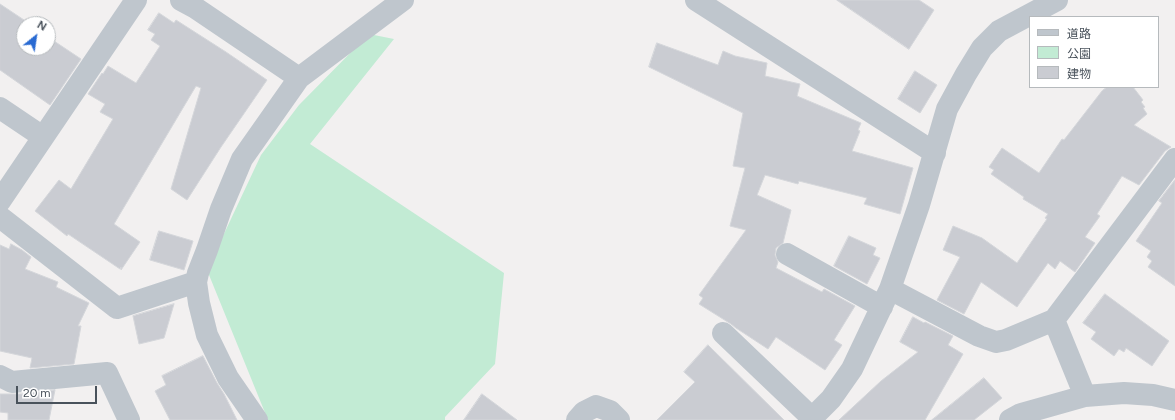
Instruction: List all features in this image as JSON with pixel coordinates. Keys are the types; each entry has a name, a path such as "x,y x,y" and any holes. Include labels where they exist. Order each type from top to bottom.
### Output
{"street":[{"path":"0,202 136,0"},
{"path":"181,0 194,7 299,78"},
{"path":"257,420 228,378 207,335 199,303 196,282 198,273 208,250 221,209 242,159 299,78 403,0"},
{"path":"696,0 935,153"},
{"path":"723,333 811,419 831,399 852,369 886,298 919,205 947,109 982,48 999,31 1057,0"},
{"path":"0,108 43,137"},
{"path":"787,254 886,298 979,336 996,342 1006,340 1054,320 1175,159"},
{"path":"0,217 116,308 196,282"},
{"path":"1054,320 1085,396"},
{"path":"0,376 12,382 107,373 129,420"},
{"path":"1010,420 1021,414 1085,396 1124,393 1175,400"},
{"path":"577,420 584,412 596,406 610,411 619,420"}],"green space":[{"path":"369,34 394,39 310,144 504,273 495,364 445,417 445,420 268,420 207,270 261,155 299,105"}],"building":[{"path":"837,0 919,0 934,10 909,49"},
{"path":"0,4 18,16 16,16 16,56 56,56 56,42 81,59 50,105 0,70"},
{"path":"159,13 174,23 176,20 267,80 187,200 171,189 201,88 196,86 114,224 140,242 121,270 121,267 120,269 68,234 67,236 35,211 59,180 71,189 113,119 100,112 105,104 88,94 108,66 136,83 160,46 151,40 155,34 148,30"},
{"path":"657,43 718,65 723,51 735,56 767,63 765,76 800,84 797,96 861,123 858,130 860,131 852,151 913,168 900,214 864,204 867,198 799,181 798,184 765,175 757,195 791,210 783,243 776,248 775,255 778,262 776,268 822,292 824,289 855,306 834,340 842,345 825,370 776,337 768,349 699,304 703,298 699,295 746,230 730,226 745,168 733,166 743,113 649,67"},
{"path":"915,71 937,85 920,113 898,99"},
{"path":"1106,88 1134,88 1143,100 1141,102 1145,107 1143,108 1147,114 1134,125 1171,147 1165,151 1139,185 1122,176 1097,214 1100,216 1085,237 1095,243 1075,272 1060,261 1055,269 1048,263 1017,307 981,282 964,314 937,300 960,257 943,250 953,226 982,238 1017,263 1047,219 1045,218 1048,214 1023,199 1024,197 991,174 994,170 989,167 1002,148 1039,173 1062,139 1064,140"},
{"path":"1175,180 1175,286 1148,267 1152,261 1147,257 1151,251 1136,241 1162,203 1159,201"},
{"path":"159,231 193,241 184,270 150,260"},
{"path":"849,236 876,248 873,255 880,258 867,284 834,266"},
{"path":"11,244 31,257 25,269 58,282 56,287 89,303 78,326 81,326 74,364 30,368 32,358 0,351 0,245 9,249"},
{"path":"1105,294 1169,341 1152,366 1126,348 1124,352 1119,349 1114,356 1091,339 1096,332 1083,323"},
{"path":"174,304 164,338 139,344 133,316"},
{"path":"913,317 953,336 948,345 963,354 925,420 839,420 881,381 918,352 900,342"},
{"path":"708,345 784,420 657,420 695,382 684,372"},
{"path":"203,356 237,420 170,420 155,391 166,385 162,376"},
{"path":"984,378 1002,398 974,420 932,420"},
{"path":"55,390 49,420 8,420 8,413 0,412 0,394 25,394"},
{"path":"482,394 517,420 464,420"}]}
